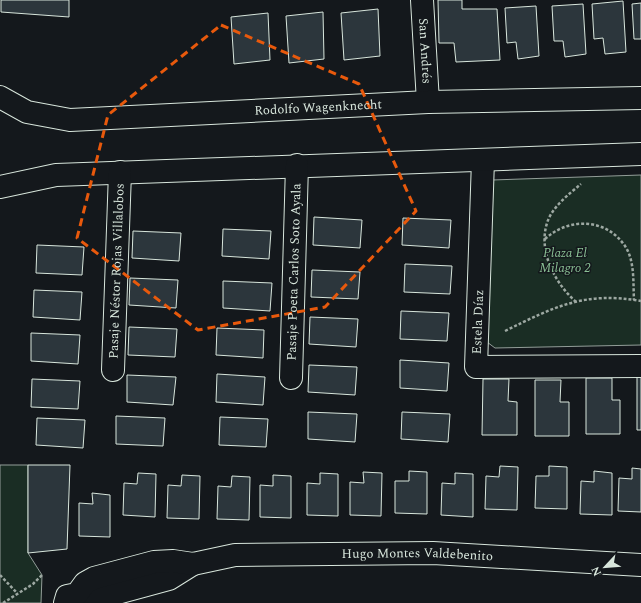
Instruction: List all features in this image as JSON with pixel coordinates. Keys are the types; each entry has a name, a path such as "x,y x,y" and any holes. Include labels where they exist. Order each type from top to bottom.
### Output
{"street":[{"name":"San Andrés","path":"422,0 428,102"},
{"name":"Rodolfo Wagenknecht","path":"0,96 27,112 70,120 428,102 641,98"},
{"path":"0,188 56,176 120,172 641,154"},
{"name":"Estela Díaz","path":"483,160 476,367 641,366"},
{"name":"Pasaje Poeta Carlos Soto Ayala","path":"291,378 297,165"},
{"name":"Pasaje Néstor Rojas Villalobos","path":"113,370 120,172"},
{"name":"Hugo Montes Valdebenito","path":"71,598 95,599 169,579 193,564 235,555 433,553 641,565"}],"path":[{"path":"576,302 564,292 555,278 548,258 544,239 547,222 555,208 586,180"},
{"path":"544,239 550,234 564,227 580,222 606,227 625,246 632,264 634,300"},
{"path":"503,332 543,312 596,297 620,297 641,301"},
{"path":"0,575 17,593"},
{"path":"3,603 33,584 42,575"}],"highlighted area":[{"path":"221,25 359,84 416,211 325,307 198,330 77,238 108,115"}],"green space":[{"name":"Plaza El Milagro 2","path":"641,175 641,345 495,348 487,342 492,180"},
{"path":"0,465 28,465 28,553 42,575 41,603 0,603"}],"building":[{"path":"1,0 69,0 69,17 1,12"},
{"path":"438,0 462,0 462,9 497,9 500,60 456,62 454,43 439,43"},
{"path":"623,1 626,52 605,54 603,38 594,39 592,4"},
{"path":"641,3 641,39 634,39 632,4"},
{"path":"583,4 586,54 565,57 563,41 554,41 552,6"},
{"path":"536,6 539,56 518,59 516,42 507,43 505,8"},
{"path":"378,9 380,56 344,60 341,13"},
{"path":"323,12 324,59 289,63 286,16"},
{"path":"268,13 270,60 234,64 231,17"},
{"path":"314,217 362,220 360,248 313,245"},
{"path":"403,218 451,220 449,248 402,245"},
{"path":"223,229 271,231 269,259 222,256"},
{"path":"133,231 181,233 179,261 132,258"},
{"path":"37,245 84,247 82,275 36,273"},
{"path":"405,264 452,266 450,294 404,292"},
{"path":"312,270 360,272 358,299 311,297"},
{"path":"130,278 178,280 176,308 129,305"},
{"path":"223,281 272,283 270,311 223,308"},
{"path":"34,290 82,292 80,320 33,317"},
{"path":"401,311 449,313 447,341 400,339"},
{"path":"310,317 358,319 356,347 309,344"},
{"path":"129,327 177,329 175,357 128,355"},
{"path":"217,328 264,330 263,358 216,355"},
{"path":"31,333 80,335 78,364 31,361"},
{"path":"400,360 449,363 447,391 400,388"},
{"path":"309,365 357,367 355,395 308,392"},
{"path":"217,374 265,377 263,405 216,402"},
{"path":"637,374 641,374 641,430 637,430"},
{"path":"127,375 176,377 173,405 127,402"},
{"path":"586,378 612,378 612,400 620,400 620,434 586,434"},
{"path":"32,379 80,381 78,409 31,407"},
{"path":"483,379 509,379 508,401 517,402 517,435 482,435"},
{"path":"535,380 561,380 560,402 569,402 569,436 535,436"},
{"path":"308,412 357,414 355,442 308,439"},
{"path":"402,412 450,414 448,442 401,439"},
{"path":"116,416 165,418 163,446 116,444"},
{"path":"220,417 268,419 266,447 219,445"},
{"path":"37,418 85,420 83,448 36,445"},
{"path":"28,465 70,465 67,549 28,553"},
{"path":"500,466 518,467 517,510 485,509 486,476 499,477"},
{"path":"549,466 567,467 567,509 535,508 536,476 549,476"},
{"path":"632,468 641,469 641,512 618,511 619,478 632,479"},
{"path":"409,471 427,472 427,514 395,513 395,481 409,481"},
{"path":"594,471 612,473 612,515 580,514 581,481 594,482"},
{"path":"363,472 382,473 381,516 350,515 350,482 364,483"},
{"path":"138,473 156,474 155,517 123,515 124,483 137,484"},
{"path":"320,473 338,474 338,516 307,515 307,483 320,484"},
{"path":"455,473 473,474 473,517 441,515 442,483 455,484"},
{"path":"182,475 200,476 199,519 167,518 168,485 181,486"},
{"path":"273,475 291,476 291,518 260,517 260,485 273,486"},
{"path":"232,476 250,477 249,520 217,519 218,486 231,487"},
{"path":"92,493 110,495 110,537 79,536 79,503 93,504"}]}
